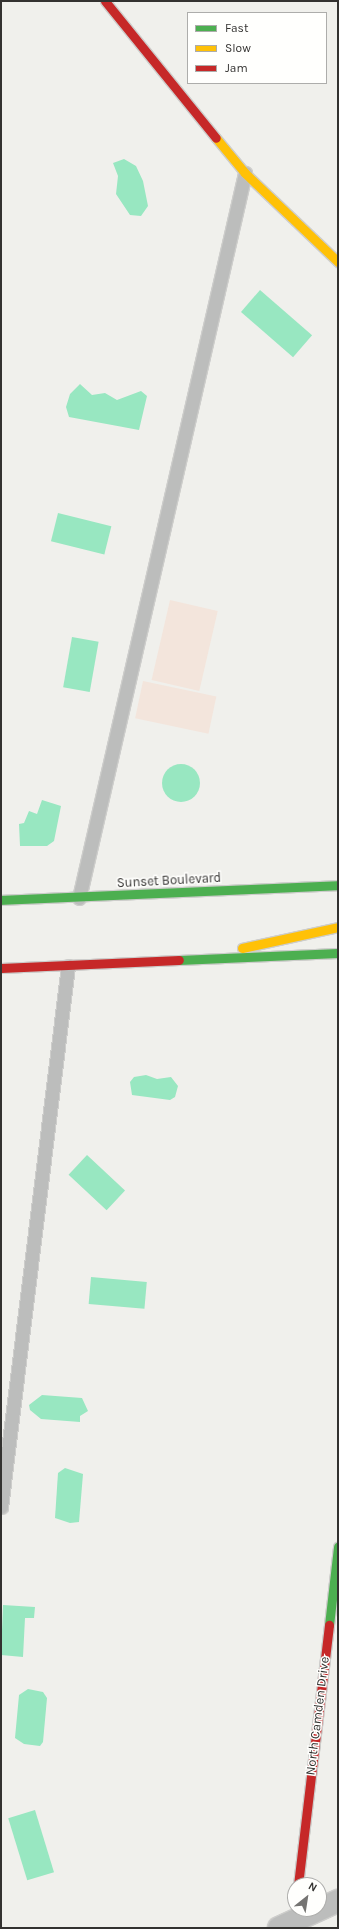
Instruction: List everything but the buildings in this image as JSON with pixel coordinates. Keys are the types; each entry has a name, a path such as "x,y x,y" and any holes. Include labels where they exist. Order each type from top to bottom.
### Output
{"main road":[{"path":"105,1 245,173 338,262"},
{"name":"Sunset Boulevard","path":"1,900 79,898 338,885"},
{"path":"174,962 338,927"},
{"path":"1,968 338,954"},
{"name":"North Camden Drive","path":"299,1877 338,1547"}],"street":[{"path":"291,1921 338,1902"}],"lane":[{"path":"79,898 245,173"},
{"path":"1,1507 68,966"}],"shaded area":[{"path":"124,159 136,166 143,181 148,206 141,216 130,215 116,194 118,176 113,163"},
{"path":"260,290 312,335 293,357 241,312"},
{"path":"80,384 92,395 105,393 117,400 141,391 147,396 139,430 69,417 66,407 70,394"},
{"path":"58,513 111,526 104,554 51,541"},
{"path":"170,600 218,611 199,691 152,680"},
{"path":"72,637 99,642 90,692 63,687"},
{"path":"143,681 216,697 208,734 135,718"},
{"path":"177,764 185,764 195,769 199,776 199,790 195,797 185,802 177,802 167,797 165,794 162,787 162,779 167,769 170,767"},
{"path":"42,800 61,806 54,841 47,846 20,846 19,824 24,823 29,811 37,814"},
{"path":"146,1075 157,1079 171,1077 178,1086 175,1097 170,1100 132,1095 130,1082 134,1077"},
{"path":"87,1155 125,1190 107,1210 69,1175"},
{"path":"91,1277 147,1282 144,1309 89,1304"},
{"path":"42,1395 82,1398 88,1411 80,1416 80,1422 41,1419 30,1410 29,1405"},
{"path":"65,1468 83,1474 79,1522 70,1523 55,1518 58,1473"},
{"path":"3,1605 35,1607 34,1618 25,1618 23,1657 1,1655"},
{"path":"28,1689 43,1692 47,1698 43,1742 40,1746 24,1744 15,1738 19,1695"},
{"path":"35,1810 54,1872 27,1880 8,1818"}],"traffic: fast":[{"path":"1,900 338,885"},
{"path":"179,960 338,953"},
{"path":"329,1625 338,1547"}],"traffic: slow":[{"path":"216,138 245,173 338,262"},
{"path":"242,948 338,927"}],"traffic: jam":[{"path":"105,1 216,138"},
{"path":"1,968 179,960"},
{"path":"299,1877 329,1625"}]}
